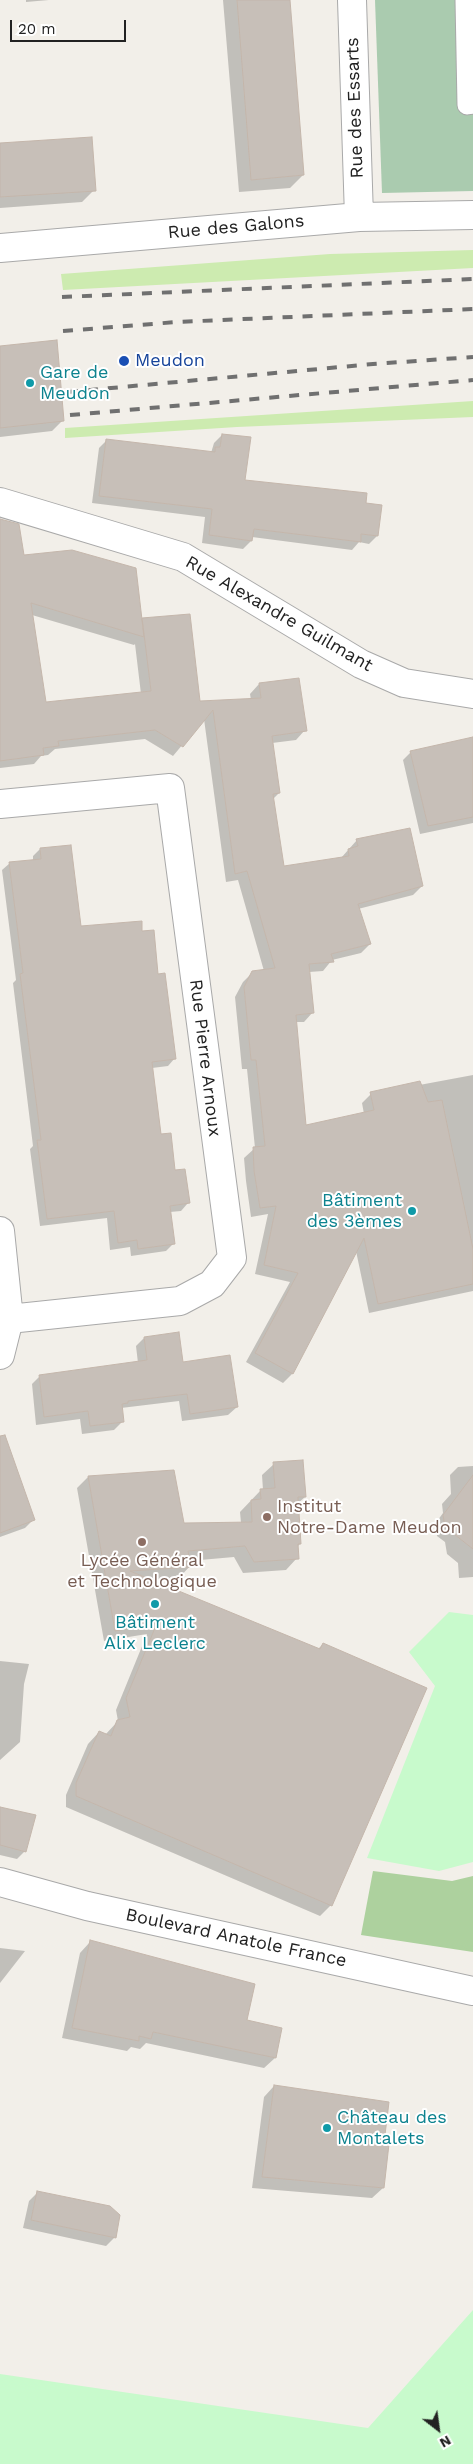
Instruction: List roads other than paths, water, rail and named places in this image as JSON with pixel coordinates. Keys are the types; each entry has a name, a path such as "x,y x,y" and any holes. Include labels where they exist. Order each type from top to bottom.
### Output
{"street":[{"name":"Rue des Essarts","path":"352,0 359,217"},
{"name":"Rue des Galons","path":"0,248 359,217 473,215"},
{"name":"Rue Alexandre Guilmant","path":"0,502 183,557 361,664 404,683 473,694"},
{"name":"Rue Pierre Arnoux","path":"0,804 170,788 232,1258 212,1284 180,1301 9,1319"},
{"path":"0,1232 9,1319 0,1355"},
{"name":"Boulevard Anatole France","path":"0,1882 87,1906 473,1991"}],"lane":[{"path":"464,0 468,105 473,104"}],"railway":[{"path":"62,297 473,279"},
{"path":"63,331 177,322 473,309"},
{"path":"68,392 373,364 473,357"},
{"path":"70,415 473,380"}],"place":[{"name":"Meudon","path":"124,361"},
{"name":"Gare de Meudon","path":"30,383"},
{"name":"Bâtiment des 3èmes","path":"412,1211"},
{"name":"Institut Notre-Dame Meudon","path":"267,1517"},
{"name":"Lycée Général et Technologique","path":"142,1542"},
{"name":"Bâtiment Alix Leclerc","path":"155,1604"},
{"name":"Château des Montalets","path":"327,2128"}]}
